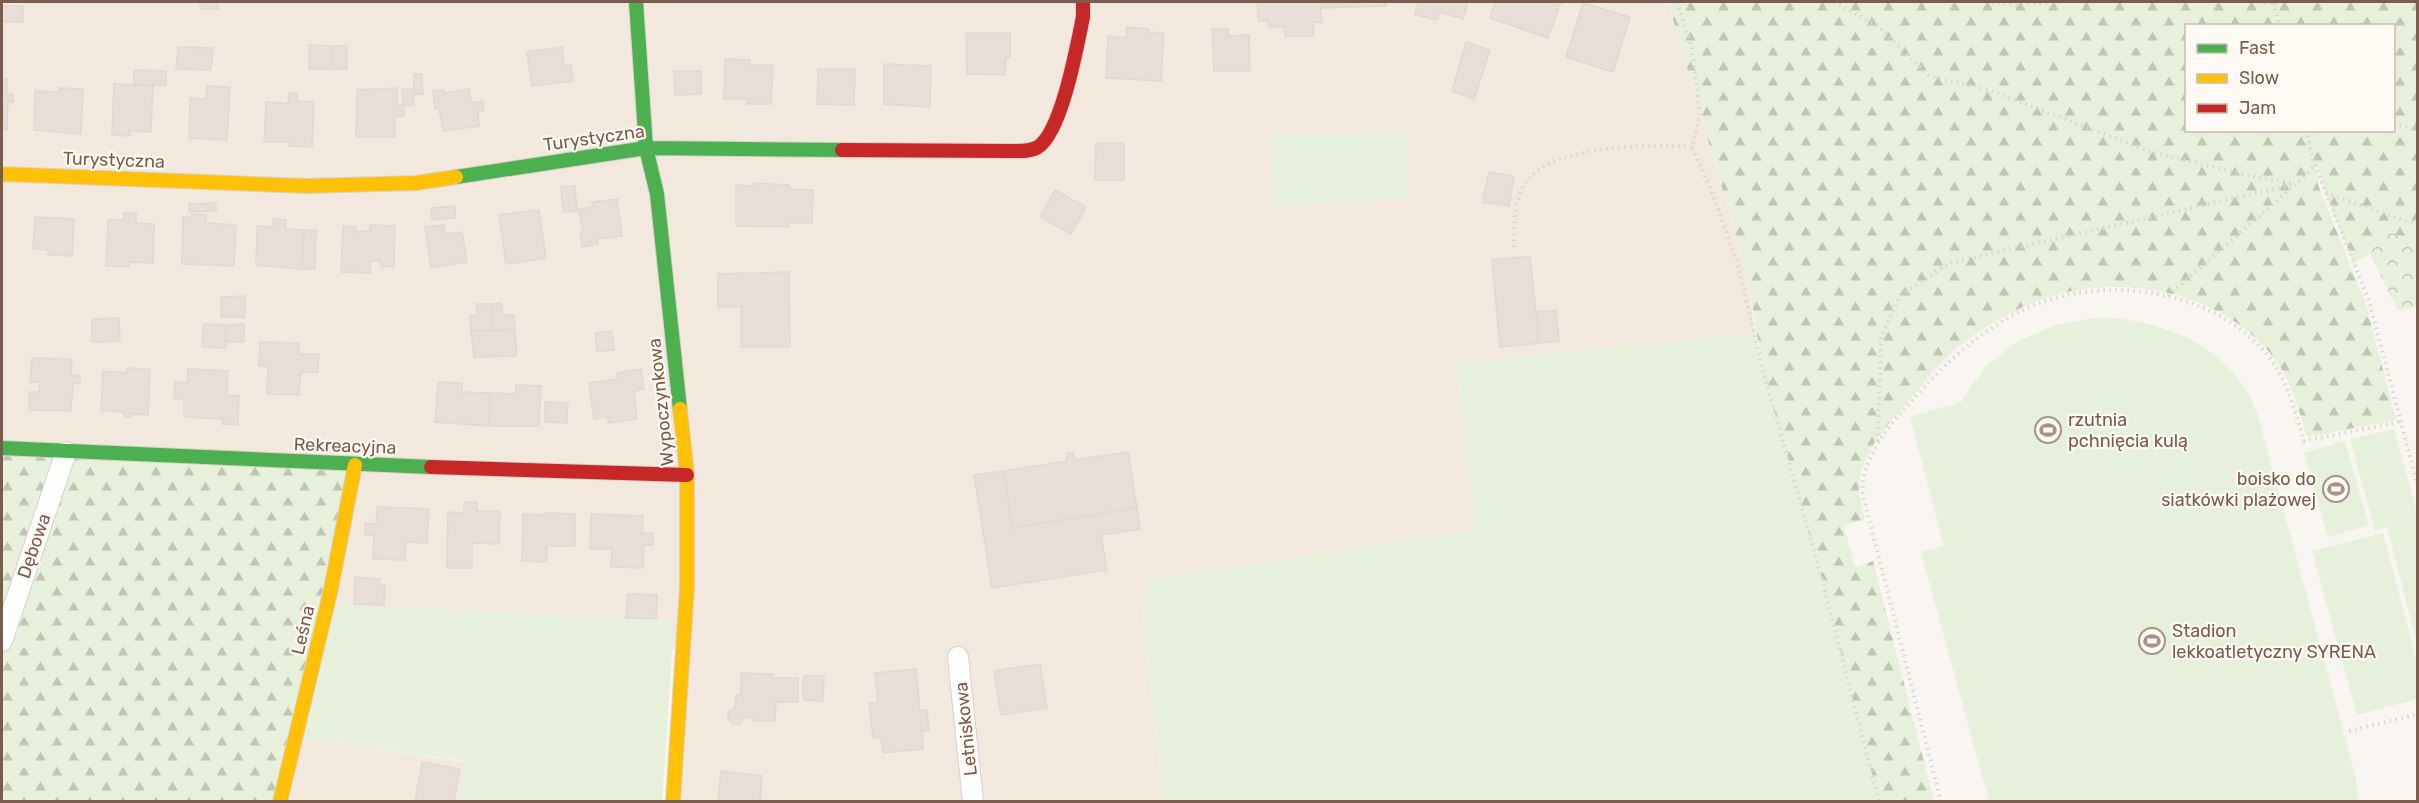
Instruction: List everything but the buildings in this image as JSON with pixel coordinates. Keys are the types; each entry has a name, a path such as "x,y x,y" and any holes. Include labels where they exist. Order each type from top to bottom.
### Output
{"street":[{"name":"Wypoczynkowa","path":"636,2 646,148 657,194 687,475 687,588 673,801"},
{"name":"Turystyczna","path":"2,174 307,186 416,183 646,148 1009,151 1038,148 1050,134 1059,112 1083,17 1083,2"},
{"name":"Rekreacyjna","path":"2,448 355,465 687,475"},
{"name":"Dębowa","path":"2,641 66,452"},
{"name":"Leśna","path":"280,801 331,589 355,465"},
{"name":"Letniskowa","path":"958,657 973,801"}],"path":[{"path":"1677,2 1692,48 1700,116 1692,147 1713,195 1738,265 1763,371 1822,579 1879,801"},
{"path":"1834,2 1878,26 1929,76 1989,90 2148,151 2250,176 2296,184"},
{"path":"1992,2 2017,6 2060,2"},
{"path":"2252,2 2282,2"},
{"path":"2274,2 2279,24"},
{"path":"2395,124 2418,130"},
{"path":"2307,132 2325,193 2368,301 2418,487"},
{"path":"1514,246 1515,206 1530,177 1560,158 1611,149 1667,145 1692,147"},
{"path":"2168,297 2315,165"},
{"path":"1878,442 1881,339 1900,295 1950,263 2296,184"},
{"path":"2325,193 2418,225"},
{"path":"1941,801 1862,491 1865,470 1878,442 1915,396 1954,356 1988,331 2024,309 2070,294 2128,291 2168,297 2206,309 2253,340 2271,360 2286,384 2304,441 2399,422"},
{"path":"2349,730 2418,714"},
{"path":"2411,716 2418,721"}],"shaded area":[{"path":"2,2 1668,2 1747,274 1755,333 1456,364 1477,530 1146,581 1143,616 1163,801 673,801 683,647 300,738 466,762 459,801 2,802"}],"green space":[{"path":"1668,2 2417,2 2417,244 2385,230 2370,254 2354,264 2325,193 2309,144 2317,170 2318,185 2366,304 2396,420 2307,437 2292,390 2279,365 2256,339 2228,318 2197,302 2163,292 2127,287 2092,288 2057,294 2025,306 1975,334 1940,364 1895,416 1869,453 1863,466 1859,492 1865,519 1844,526 1855,567 1873,561 1934,801 1879,801 1822,579 1763,371 1747,274"},
{"path":"1407,133 1407,199 1270,207 1271,134"},
{"path":"2385,230 2417,244 2417,306 2398,311 2370,254"},
{"path":"2100,317 2144,323 2165,329 2205,348 2238,378 2250,397 2262,430 2356,778 2358,801 1989,801 1921,552 1944,546 1910,417 1961,402 1985,367 2018,341 2056,325"},
{"path":"1755,333 1763,371 1822,579 1879,801 1163,801 1143,616 1146,581 1476,530 1456,364"},
{"path":"2394,429 2417,513 2417,644 2387,527 2375,531 2350,439"},
{"name":"boisko do siatkówki plażowej","path":"2345,441 2369,525 2328,537 2304,453"},
{"path":"2,448 355,465 283,801 2,801"},
{"path":"2383,533 2417,662 2417,699 2357,715 2312,551"},
{"path":"333,604 674,621 662,801 459,801 465,761 300,738"}],"traffic: fast":[{"path":"636,2 646,148 657,194 680,409"},
{"path":"456,177 646,148 842,150"},
{"path":"2,448 431,467"}],"traffic: slow":[{"path":"2,174 307,186 416,183 456,177"},
{"path":"673,802 687,588 687,475 680,409"},
{"path":"280,802 331,589 355,465"}],"traffic: jam":[{"path":"842,150 1020,151 1038,147 1047,138 1054,124 1067,87 1083,17 1083,2"},
{"path":"431,467 687,475"}],"place":[{"name":"rzutnia pchnięcia kulą","path":"2048,430"},
{"name":"boisko do siatkówki plażowej","path":"2336,489"},
{"name":"Stadion lekkoatletyczny SYRENA","path":"2152,641"}]}
